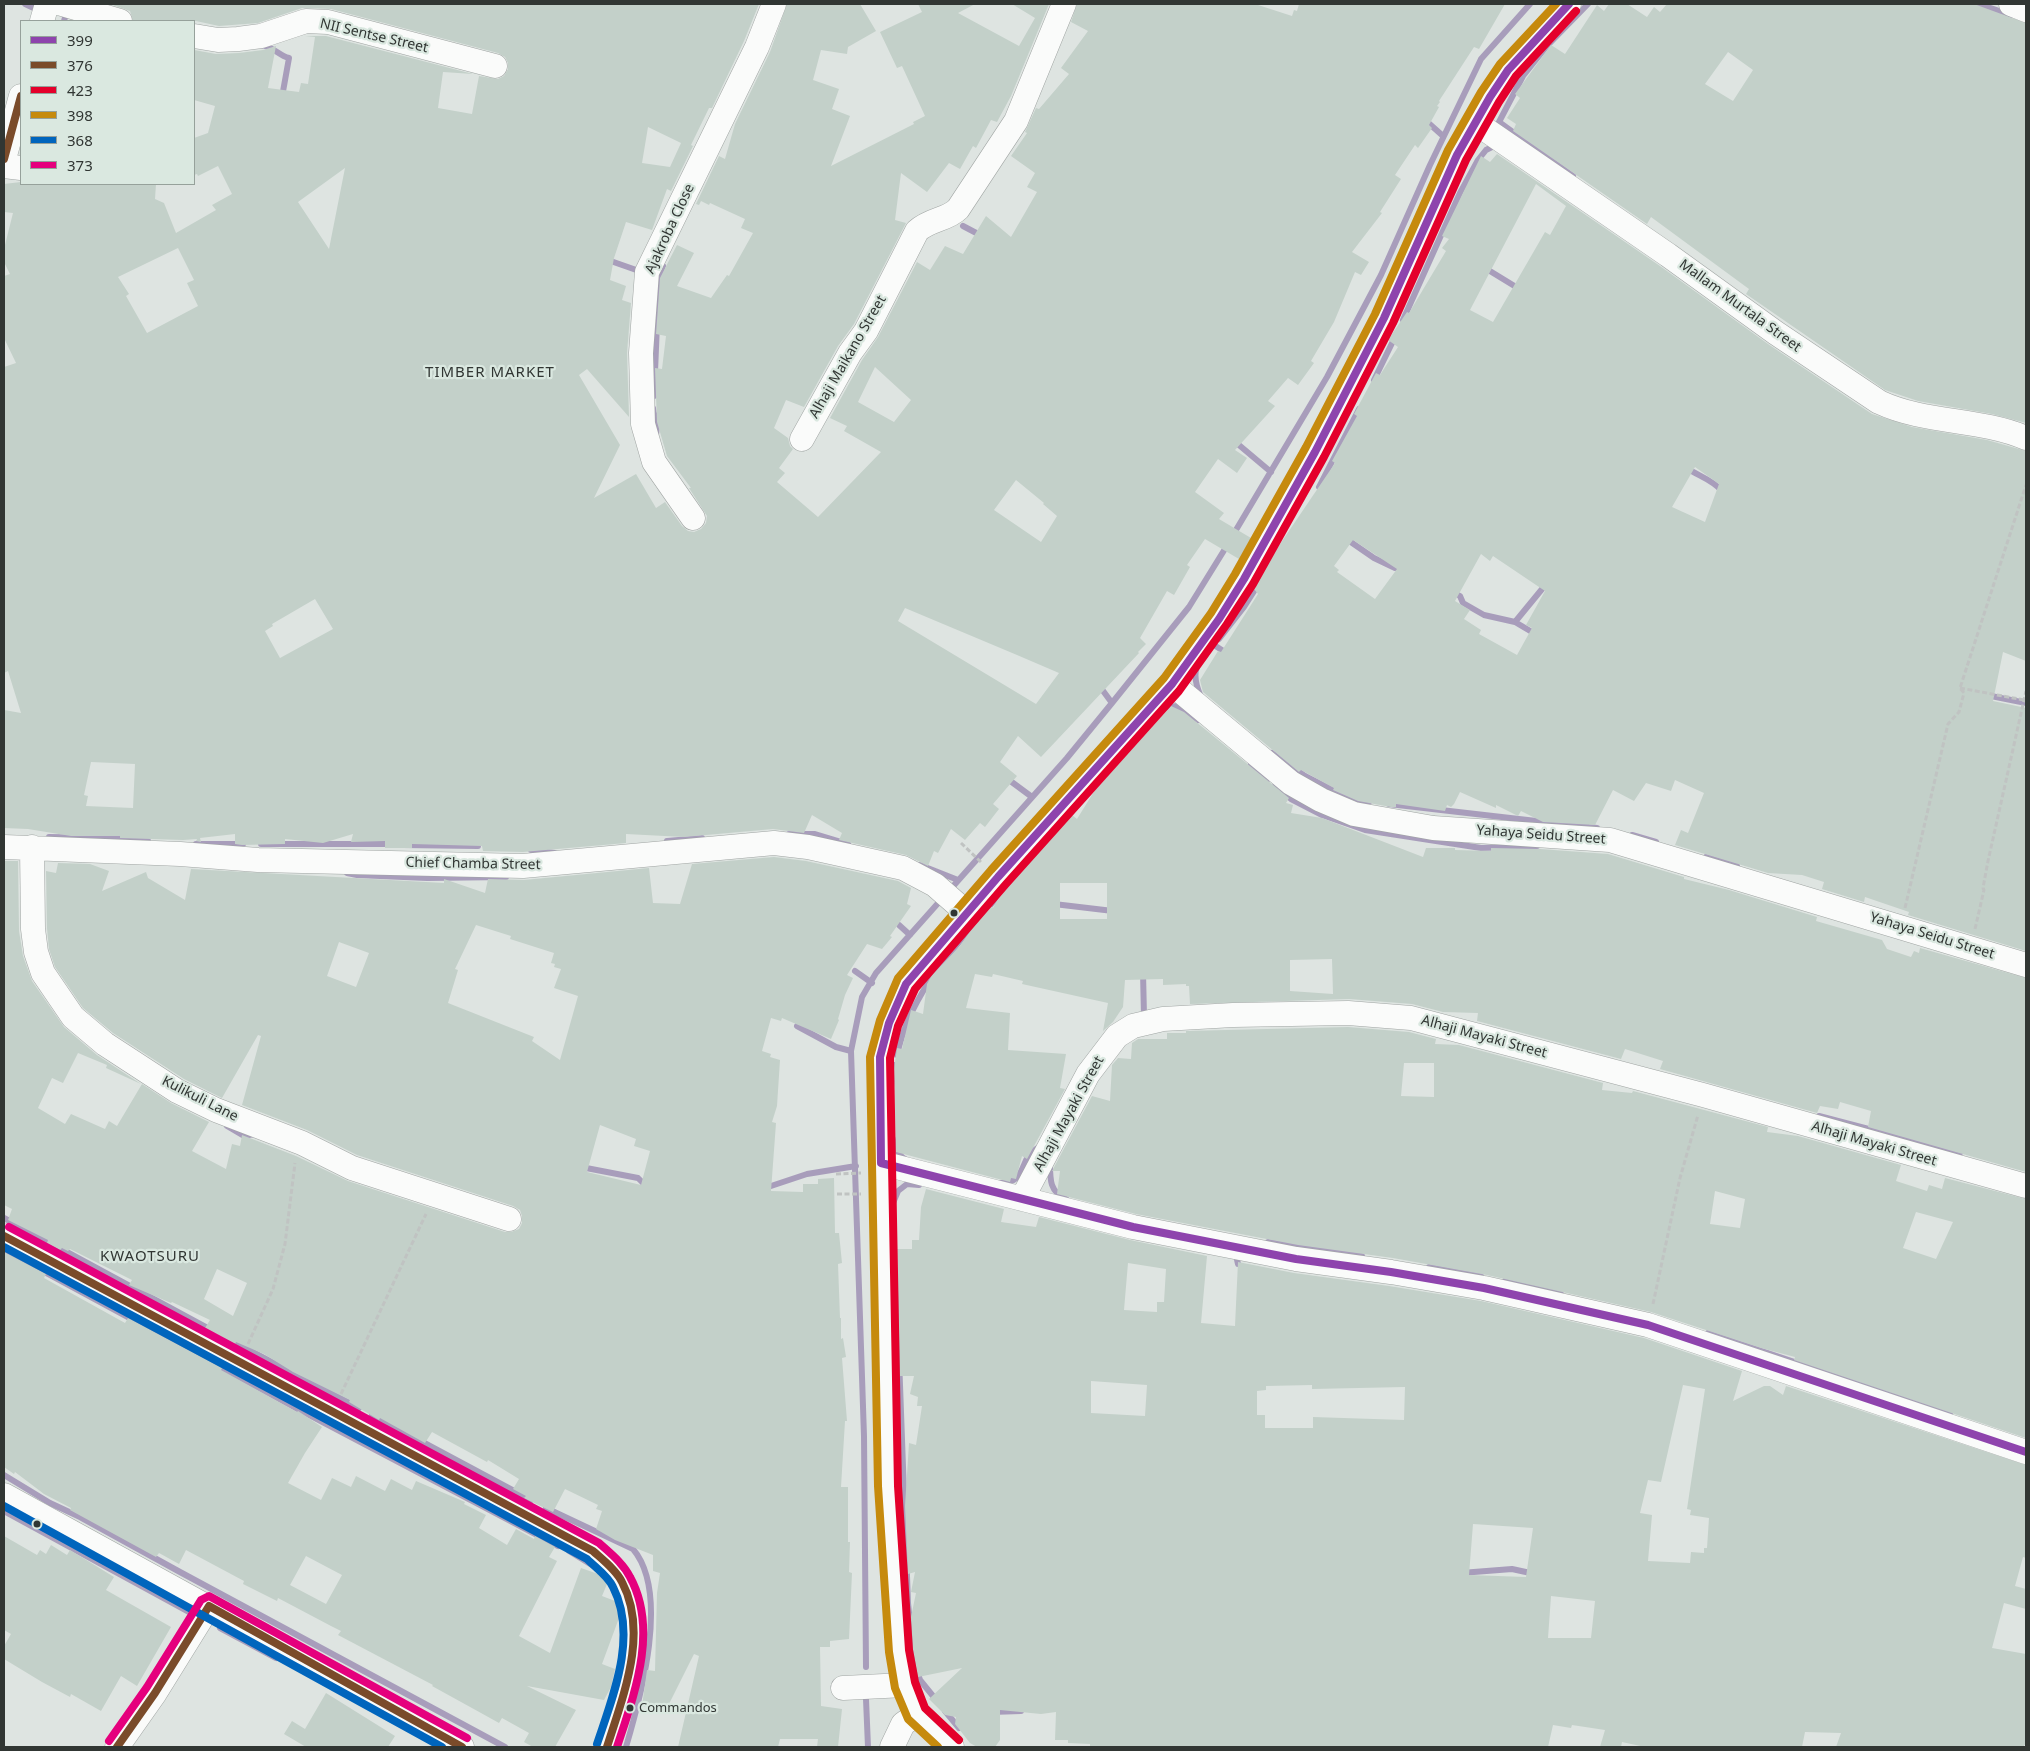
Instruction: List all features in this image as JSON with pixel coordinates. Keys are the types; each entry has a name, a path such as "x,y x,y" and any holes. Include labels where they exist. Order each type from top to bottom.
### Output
{"street":[{"path":"42,20 47,4"},
{"path":"62,4 117,20"},
{"name":"Ajakroba Close","path":"693,518 654,462 643,424 641,353 647,272 757,48 774,4"},
{"name":"Alhaji Maikano Street","path":"802,439 850,353 866,332 917,231 925,224 953,214 958,209 1016,121 1064,4"},
{"path":"952,1747 917,1714 905,1685 899,1651 888,1486 873,1168 880,1056 889,1023 906,984 960,907 1172,684 1213,627 1244,579 1315,452 1384,318 1457,156 1490,97 1508,70 1570,4"},
{"path":"2011,4 2026,10"},
{"name":"NII Sentse Street","path":"195,36 218,40 238,39 261,36 306,21 328,22 495,66"},
{"path":"4,159 20,100"},
{"name":"Mallam Murtala Street","path":"1476,123 1668,255 1776,333 1879,402 1913,415 2007,430 2026,438"},
{"path":"4,166 20,168"},
{"name":"Yahaya Seidu Street","path":"1172,684 1291,783 1321,800 1354,814 1433,828 1610,840 2026,965"},
{"name":"Chief Chamba Street","path":"4,846 258,860 523,866 774,843 808,847 903,868 935,885 960,907"},
{"name":"Kulikuli Lane","path":"32,847 33,929 36,952 44,973 73,1017 105,1044 177,1091 216,1110 302,1143 352,1168 509,1219"},
{"name":"Alhaji Mayaki Street","path":"1022,1199 1088,1074 1117,1036 1133,1026 1162,1019 1233,1015 1348,1013 1411,1018 1703,1095 2026,1186"},
{"path":"873,1168 1022,1199 1133,1227 1231,1247 1296,1260 1392,1272 1474,1287 1648,1325 2026,1452"},
{"path":"4,1236 592,1551 608,1565 622,1583 632,1612 634,1644 620,1708 607,1747"},
{"path":"4,1495 462,1747"},
{"path":"117,1747 155,1693 208,1606"},
{"path":"843,1688 905,1685"},
{"path":"892,1747 903,1724 917,1714"}],"path":[{"path":"1960,688 2026,485"},
{"path":"1960,688 2024,700"},
{"path":"1901,927 1948,724 1959,712 1964,694 1960,688"},
{"path":"1970,949 2026,691"},
{"path":"960,843 987,867"},
{"path":"1648,1325 1680,1178 1703,1095"},
{"path":"240,1361 273,1289 285,1244 293,1170 302,1143"},
{"path":"836,1174 873,1168"},
{"path":"837,1194 867,1194"},
{"path":"331,1412 436,1195"}],"building":[{"path":"110,4 759,4 744,41 712,108 709,108 671,191 667,189 652,230 626,222 614,258 610,280 626,286 622,300 631,303 627,353 629,417 587,369 579,375 620,445 594,498 636,474 656,508 665,502 682,526 688,531 694,532 701,529 706,523 707,516 689,488 691,488 667,456 657,422 655,368 662,369 666,336 656,334 660,278 677,245 694,253 677,286 711,298 727,275 729,276 753,233 741,228 745,219 710,203 709,205 701,201 699,205 696,204 719,156 725,159 735,124 770,52 787,4 860,4 876,31 848,47 847,54 821,50 813,80 839,89 832,109 850,116 831,166 914,124 913,122 925,116 902,66 897,68 880,32 922,12 918,4 975,4 958,13 1019,46 1035,18 1012,4 1049,4 1011,96 997,122 991,120 976,148 973,146 960,169 949,163 927,192 901,173 895,220 906,223 854,324 838,346 804,407 786,400 774,428 788,438 793,449 779,468 785,473 777,482 818,517 881,452 844,431 847,426 830,418 862,360 878,337 917,262 930,270 945,246 963,254 986,216 1011,237 1037,192 1027,187 1035,173 1011,156 1027,133 1025,132 1036,108 1039,109 1069,74 1061,68 1088,31 1071,22 1077,4 1255,4 1292,16 1294,10 1297,11 1299,4 1505,4 1479,49 1474,47 1439,101 1437,106 1439,107 1429,125 1432,128 1418,148 1415,145 1395,175 1401,179 1380,212 1382,213 1352,252 1369,262 1361,275 1355,272 1334,322 1311,361 1314,363 1298,385 1288,378 1268,401 1275,406 1235,450 1247,458 1237,473 1218,459 1195,492 1224,513 1219,519 1251,538 1239,559 1205,539 1187,565 1190,567 1174,595 1167,591 1140,638 1146,644 1139,653 1041,757 1018,736 1000,762 1017,776 993,804 999,809 985,827 980,823 965,840 951,829 938,853 934,851 928,866 906,855 839,840 842,833 812,815 804,833 773,829 684,837 626,834 626,843 523,852 483,851 482,846 412,844 412,848 385,848 385,841 351,842 353,834 323,843 285,839 285,844 242,845 235,844 235,834 200,838 201,842 196,841 197,839 71,836 28,829 4,828 4,710 21,713 8,671 4,673 4,367 16,363 4,338 4,276 10,274 4,262 4,249 13,213 4,212 4,184 20,182 20,185 156,185 155,199 164,203 176,233 216,210 212,205 232,194 218,166 198,176 195,175 195,138 208,133 215,106 195,100 195,50 216,54 239,53 263,50 276,46 268,88 299,92 301,83 308,84 315,37 305,36 326,36 473,74 443,72 438,108 472,114 479,76 498,79 504,76 508,69 505,57 498,53 331,9 302,8 258,23 219,26 195,20 133,20 130,11","holes":["648,127 681,143 670,167 642,163","345,168 329,249 298,202","178,248 194,280 187,283 198,306 147,333 126,296 129,294 118,277","875,367 911,400 894,422 858,402","1016,480 1057,516 1041,542 994,510","315,599 333,629 280,658 265,631 273,626 272,624","905,608 1059,673 1036,704 898,621","91,762 135,764 133,808 86,806 88,796 84,795"]},
{"path":"1609,4 1627,4 1647,17 1654,7 1660,12 1667,4 1974,4 2026,23 2026,423 1992,414 1918,401 1885,390 1746,294 1749,289 1651,217 1647,224 1513,131 1516,124 1507,118 1520,98 1515,94 1551,45 1565,54 1597,5 1604,11","holes":["1728,52 1753,70 1733,101 1705,84"]},
{"path":"1497,154 1660,266 1768,344 1872,414 1912,427 1987,440 2026,451 2026,661 2003,652 1993,701 2026,708 2026,951 1908,915 1909,912 1865,897 1864,902 1822,889 1824,882 1802,875 1768,873 1675,845 1681,830 1688,833 1704,793 1675,780 1671,791 1646,783 1634,801 1613,790 1595,825 1543,822 1521,811 1518,816 1496,805 1496,808 1460,792 1454,804 1451,807 1447,805 1445,811 1396,804 1396,807 1391,807 1358,801 1333,790 1334,788 1301,770 1299,772 1203,692 1200,680 1218,651 1221,652 1258,594 1254,589 1274,553 1335,463 1332,461 1357,416 1354,414 1376,373 1380,375 1398,347 1388,340 1407,312 1409,313 1446,251 1442,248 1449,239 1442,236 1481,156 1490,162","holes":["1536,184 1566,206 1550,235 1545,232 1493,322 1470,310","1695,467 1719,484 1705,522 1672,507","1353,540 1397,569 1375,599 1337,572 1339,570 1334,566","1481,554 1490,561 1493,556 1545,591 1526,625 1532,628 1517,655 1479,634 1481,630 1464,619 1470,610 1455,601"]},
{"path":"1171,706 1184,712 1289,798 1286,803 1293,805 1291,813 1322,818 1423,857 1426,848 1491,851 1491,848 1540,849 1608,854 1684,877 1684,879 1729,890 1817,917 1816,921 1882,940 1887,949 1911,957 1914,951 1919,953 1920,948 2026,978 2026,1172 1868,1127 1871,1111 1840,1102 1838,1109 1820,1106 1817,1113 1660,1069 1663,1061 1625,1049 1621,1059 1477,1021 1478,1013 1443,1012 1412,1004 1349,999 1190,1004 1189,986 1186,986 1186,984 1163,985 1163,979 1125,980 1123,1007 1113,1022 1103,1031 1108,1003 1022,984 1023,981 993,974 992,977 975,974 966,1008 1010,1013 1008,1050 1066,1054 1060,1088 1065,1089 1027,1159 1022,1156 1016,1179 1011,1178 1010,1182 896,1152 894,1069 897,1048 902,1049 911,1010 923,1014 927,984 932,975 960,946 991,906 993,908 1000,895 1072,815 1077,819 1095,790","holes":["1060,883 1107,883 1107,919 1060,919","1332,959 1333,994 1290,991 1290,960"]},
{"path":"774,857 806,861 898,881 911,888 907,904 911,906 890,936 892,937 882,949 867,944 847,975 853,978 845,995 839,1020 831,1039 782,1018 781,1021 771,1018 762,1051 771,1054 770,1057 780,1060 777,1106 772,1122 776,1123 771,1191 803,1192 803,1184 818,1184 818,1179 834,1178 835,1233 839,1233 842,1263 838,1264 841,1339 843,1338 846,1357 842,1358 847,1421 845,1421 841,1487 848,1487 849,1572 852,1573 849,1639 830,1641 830,1647 820,1647 821,1706 842,1709 838,1747 817,1747 818,1739 780,1739 778,1747 678,1747 699,1656 694,1654 666,1710 642,1706 647,1670 655,1671 657,1593 660,1573 653,1571 653,1555 615,1540 596,1529 602,1511 596,1509 598,1505 565,1489 553,1512 524,1498 526,1496 513,1489 519,1479 488,1460 487,1462 432,1432 425,1443 380,1418 379,1420 349,1402 350,1400 293,1372 264,1354 236,1342 235,1344 205,1328 210,1320 129,1285 132,1280 70,1249 68,1251 62,1248 60,1250 47,1243 48,1240 8,1220 12,1209 4,1205 4,861 18,861 19,931 23,956 32,981 64,1027 97,1055 141,1084 106,1068 107,1065 78,1053 63,1083 52,1078 38,1108 65,1124 71,1114 105,1129 109,1121 117,1126 142,1084 171,1103 209,1122 192,1151 226,1169 232,1144 240,1146 242,1135 296,1156 348,1181 505,1232 519,1229 522,1223 520,1210 513,1206 357,1155 307,1130 242,1105 261,1036 258,1035 222,1098 184,1079 113,1033 83,1008 55,967 49,949 47,928 46,871 56,873 58,863 90,864 109,871 102,891 146,872 148,878 185,900 191,869 444,883 444,879 485,893 488,879 524,880 649,868 653,903 680,904 692,864","holes":["476,925 511,936 510,939 554,953 551,963 555,964 554,967 561,969 554,988 578,996 560,1060 532,1041 534,1037 448,1003 458,970 455,969","339,942 369,953 356,987 327,976","600,1125 636,1139 634,1146 650,1151 641,1185 587,1172","217,1269 247,1283 233,1316 204,1299"]},
{"path":"1348,1027 1409,1032 1436,1039 1435,1044 1459,1045 1603,1083 1602,1090 1632,1093 1633,1091 1768,1127 1767,1132 1798,1136 1901,1165 1896,1181 1927,1191 1929,1185 1942,1189 1945,1178 2026,1199 2026,1438 1794,1360 1795,1357 1761,1348 1651,1312 1487,1275 1393,1258 1298,1245 1136,1214 1057,1194 1060,1171 1052,1171 1092,1096 1110,1101 1112,1065 1118,1058 1131,1059 1132,1043 1138,1039 1167,1039 1167,1033 1186,1033 1186,1031","holes":["1404,1063 1434,1063 1434,1097 1401,1096","1715,1191 1745,1199 1740,1228 1710,1224","1916,1212 1953,1222 1936,1259 1903,1248"]},
{"path":"926,1189 1004,1209 1001,1222 1036,1227 1039,1217 1130,1240 1207,1256 1201,1323 1235,1326 1238,1262 1294,1273 1481,1301 1644,1338 1742,1371 1733,1401 1764,1386 1770,1386 1783,1395 1786,1386 2026,1465 2026,1558 2023,1557 2015,1586 2026,1589 2026,1609 2004,1603 1992,1648 2026,1654 2026,1745 2024,1747 1836,1747 1841,1733 1805,1732 1802,1747 1645,1747 1622,1742 1621,1747 1600,1747 1605,1730 1572,1725 1571,1728 1553,1725 1548,1747 1090,1747 1090,1744 1068,1743 1068,1740 1055,1740 1056,1712 1041,1714 1000,1710 1000,1740 995,1747 977,1747 970,1743 955,1724 956,1717 945,1715 929,1699 962,1668 918,1677 913,1649 911,1617 916,1593 911,1592 915,1572 908,1574 905,1506 909,1443 916,1445 922,1406 917,1406 918,1397 910,1394 914,1376 900,1376 897,1249 912,1249 912,1240 919,1240 921,1207","holes":["1128,1263 1166,1269 1164,1302 1157,1302 1157,1312 1124,1310","1091,1381 1147,1385 1145,1416 1091,1413","1312,1385 1312,1389 1405,1387 1404,1420 1313,1417 1313,1428 1265,1428 1265,1415 1257,1415 1257,1391 1266,1390 1266,1386","1683,1385 1705,1389 1687,1509 1691,1510 1690,1515 1709,1518 1707,1548 1704,1548 1704,1553 1691,1552 1690,1563 1648,1561 1652,1515 1640,1513 1648,1480 1661,1482","1473,1524 1533,1528 1526,1577 1469,1575","1551,1596 1595,1601 1591,1638 1548,1638"]},
{"path":"4,1252 46,1274 44,1278 125,1323 128,1318 222,1368 221,1370 298,1411 322,1427 288,1483 321,1500 332,1478 351,1487 356,1476 385,1491 391,1479 412,1490 416,1481 465,1502 464,1504 486,1515 479,1528 507,1545 516,1529 534,1539 535,1536 555,1547 549,1557 557,1561 519,1636 550,1653 581,1568 598,1574 607,1584 602,1596 615,1601 619,1618 602,1664 615,1669 611,1687 604,1700 527,1686 576,1710 555,1747 533,1747 524,1742 529,1733 502,1718 499,1723 433,1685 338,1635 341,1631 278,1598 277,1601 243,1584 244,1581 186,1550 179,1564 159,1553 156,1557 70,1510 71,1508 44,1494 15,1472 14,1474 4,1467","holes":["306,1556 342,1575 326,1604 290,1585"]},
{"path":"4,1536 37,1555 40,1550 46,1554 51,1545 67,1555 70,1550 114,1577 106,1590 171,1627 137,1686 121,1676 101,1711 71,1694 70,1697 42,1682 4,1659 4,1646 11,1634 4,1630"},
{"path":"326,1693 395,1736 388,1747 306,1747 284,1734 292,1721 305,1729"}],"waterway":[{"path":"25,4 40,11"},
{"path":"1233,535 1327,377 1381,275 1430,165 1481,59 1530,4"},
{"path":"1573,176 1499,122 1523,76 1547,46 1588,4"},
{"path":"1979,4 2011,15"},
{"path":"64,20 67,10"},
{"path":"260,45 289,58 282,97"},
{"path":"1424,119 1443,136"},
{"path":"1403,320 1460,193 1478,160 1486,150 1492,147 1499,147"},
{"path":"963,226 982,236"},
{"path":"605,259 642,272"},
{"path":"654,396 659,276 663,266"},
{"path":"1485,268 1521,290"},
{"path":"1374,380 1396,335"},
{"path":"653,408 654,415 658,416 656,435"},
{"path":"1319,487 1359,409"},
{"path":"1233,440 1271,472"},
{"path":"1685,467 1722,491"},
{"path":"1345,538 1374,558 1395,568"},
{"path":"866,1667 864,1436 851,1051 862,997 876,973 1067,758 1112,703 1189,607 1228,544"},
{"path":"1515,622 1547,583"},
{"path":"1219,639 1244,607 1258,585"},
{"path":"1451,591 1460,596 1463,603 1484,615 1515,622 1537,635"},
{"path":"1214,645 1228,654"},
{"path":"1197,667 1195,679 1201,697"},
{"path":"1098,684 1112,703"},
{"path":"1986,695 2026,703"},
{"path":"1160,710 1177,706 1198,720"},
{"path":"1272,753 1305,776 1346,797 1369,802"},
{"path":"1251,764 1267,780"},
{"path":"1005,777 1032,797"},
{"path":"1275,786 1291,799 1322,815 1365,830 1481,848 1537,846"},
{"path":"1389,804 1597,828"},
{"path":"789,834 815,834 848,844"},
{"path":"1632,835 1656,842"},
{"path":"49,837 148,841"},
{"path":"667,841 702,838"},
{"path":"196,844 243,844"},
{"path":"261,844 393,844"},
{"path":"403,845 478,846"},
{"path":"531,850 555,853"},
{"path":"1706,857 1737,866"},
{"path":"897,1055 910,1016 930,980 954,948 1029,861"},
{"path":"920,865 958,880"},
{"path":"347,873 427,878 506,877"},
{"path":"1054,904 1113,911"},
{"path":"899,925 910,935"},
{"path":"855,971 872,983"},
{"path":"1143,972 1144,1016"},
{"path":"797,1026 836,1047 851,1051"},
{"path":"891,1087 895,1065"},
{"path":"1819,1116 1960,1153"},
{"path":"227,1126 244,1136 254,1134"},
{"path":"891,1134 899,1153 907,1160"},
{"path":"999,1183 1016,1179 1028,1156 1040,1146"},
{"path":"1050,1164 1052,1185 1057,1193 1066,1199"},
{"path":"765,1188 807,1174 856,1166"},
{"path":"581,1167 638,1178 648,1185"},
{"path":"893,1203 898,1191 907,1184 919,1185"},
{"path":"4,1218 213,1331"},
{"path":"1268,1242 1362,1256"},
{"path":"4,1250 296,1408 558,1546"},
{"path":"1236,1255 1238,1264"},
{"path":"1429,1267 1481,1276"},
{"path":"896,1276 908,1603 914,1660 920,1680 937,1701"},
{"path":"1505,1281 1561,1294"},
{"path":"1708,1333 1950,1414"},
{"path":"228,1339 359,1408"},
{"path":"372,1415 531,1500"},
{"path":"4,1475 50,1503 80,1517 505,1747"},
{"path":"546,1508 633,1549 644,1568 650,1591 649,1645 639,1701 626,1747"},
{"path":"4,1511 191,1613"},
{"path":"569,1551 595,1567"},
{"path":"1461,1573 1512,1569 1535,1574"},
{"path":"220,1628 276,1658"},
{"path":"866,1699 868,1747"},
{"path":"945,1711 959,1728"},
{"path":"991,1712 1021,1711"}],"transit line":[{"name":"398","path":"938,1747 908,1719 895,1688 889,1652 878,1486 870,1057 880,1020 898,978 991,870 1164,678 1211,613 1306,447 1375,314 1448,150 1481,92 1500,64 1556,4"},
{"name":"399","path":"1569,4 1508,70 1490,97 1457,155 1384,318 1315,452 1244,579 1219,619 1172,684 998,877 906,984 889,1023 880,1057 881,1163 1133,1227 1296,1259 1391,1272 1484,1288 1648,1325 2026,1452"},
{"name":"423","path":"959,1740 925,1708 915,1682 909,1650 898,1486 890,1058 898,1026 915,989 1006,884 1179,691 1227,624 1253,584 1324,457 1393,323 1466,160 1499,102 1516,76 1576,11"},
{"name":"376","path":"4,159 20,100"},
{"name":"373","path":"9,1227 599,1543 624,1567 630,1577 638,1597 643,1619 641,1662 617,1747"},
{"name":"376","path":"4,1236 593,1551 613,1569 622,1582 630,1602 633,1622 631,1665 607,1747"},
{"name":"368","path":"4,1247 587,1559 611,1583 620,1606 623,1625 623,1646 616,1686 597,1744"},
{"name":"368","path":"4,1506 442,1747"},
{"name":"373","path":"109,1741 147,1687 201,1600 209,1596 467,1738"},
{"name":"376","path":"117,1747 155,1693 209,1606 462,1747"}],"place":[{"name":"Commandos","path":"630,1708"}],"district":[{"name":"TIMBER MARKET","path":"490,373"},
{"name":"KWAOTSURU","path":"150,1257"}]}
